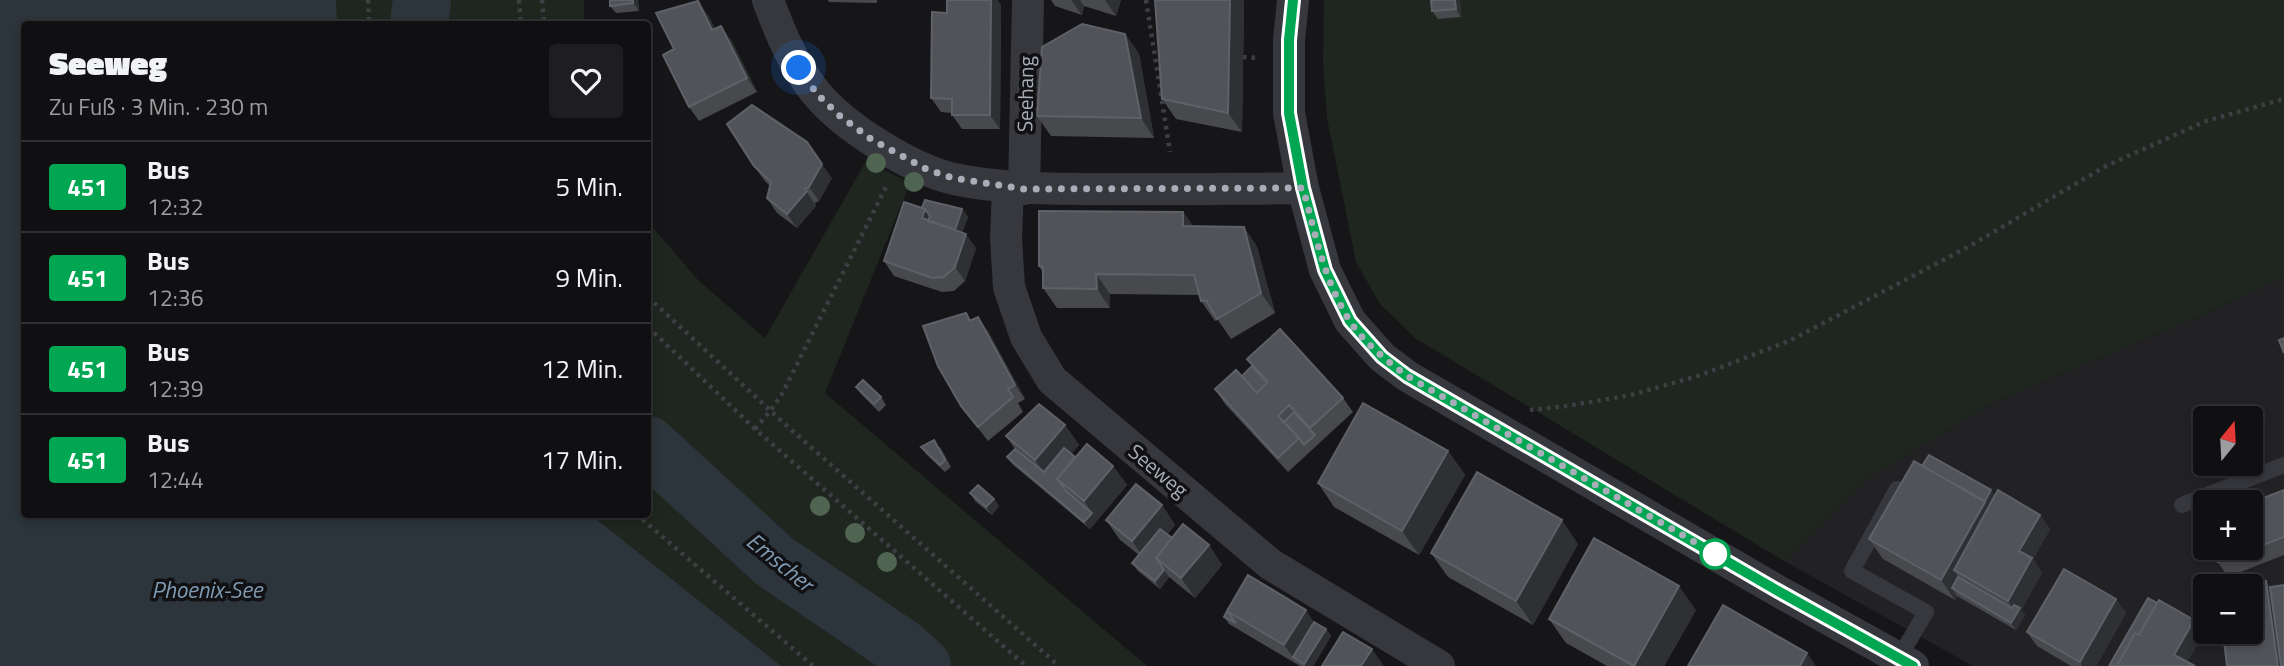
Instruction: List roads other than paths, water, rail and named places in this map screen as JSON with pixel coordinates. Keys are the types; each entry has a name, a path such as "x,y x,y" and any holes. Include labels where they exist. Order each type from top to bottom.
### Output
{"street":[{"path":"768,0 780,34 817,94 840,116 871,139 926,169 953,178 1016,188 1303,188"},
{"name":"Seehang","path":"1016,188 1028,0"},
{"path":"1293,0 1289,40 1289,113 1303,188 1325,270 1350,321 1382,357 1407,376 1906,662"},
{"name":"Seeweg","path":"1016,188 1006,239 1009,288 1026,337 1052,380 1270,564 1438,666"}],"lane":[{"path":"2182,505 2284,465"},
{"path":"1897,489 1852,571 1926,612 1906,662"}],"water":[{"name":"Phoenix-See","path":"0,0 336,0 337,21 21,21 21,518 595,518 781,666 0,666"}],"waterway":[{"name":"Emscher","path":"419,21 422,0"},
{"name":"Emscher","path":"651,448 774,561 902,648 922,666"}]}
